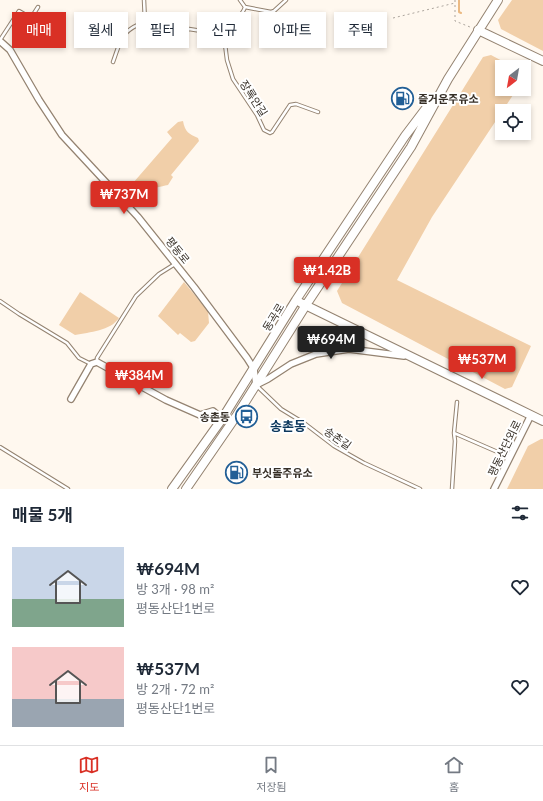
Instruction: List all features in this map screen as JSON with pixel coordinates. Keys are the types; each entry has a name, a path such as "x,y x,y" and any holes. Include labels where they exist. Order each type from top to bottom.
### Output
{"main road":[{"name":"동곡로","path":"189,488 306,305 411,147 448,79 498,0"},
{"path":"478,30 543,61"},
{"name":"동곡로","path":"172,489 222,419 254,370 296,300 405,136 448,79"},
{"path":"296,300 543,421"}],"street":[{"name":"평동로","path":"0,40 10,50 39,100 62,135 138,218 176,264 243,353 254,370 256,385"},
{"path":"256,385 291,364 316,354 349,349 412,356"},
{"path":"71,399 91,364 98,362 166,400 200,415 213,411 222,419"},
{"name":"평동산단외로","path":"494,489 531,415"}],"lane":[{"path":"144,0 145,12"},
{"path":"240,0 245,7 271,12 286,0"},
{"path":"0,40 18,11 31,18 38,6"},
{"path":"242,12 245,7"},
{"path":"112,62 126,31 136,25"},
{"name":"장록안길","path":"226,48 232,79 257,114 264,130 270,134 290,104 296,104 318,112"},
{"path":"98,362 96,358 136,296 159,274 176,264"},
{"path":"0,301 68,343 79,358 91,364"},
{"name":"송촌길","path":"256,385 281,409 304,423 334,446 364,463 420,489"},
{"path":"452,489 455,441 454,433 457,402"},
{"path":"454,433 510,458"},
{"path":"0,447 68,489"}],"path":[{"path":"455,0 455,21 478,30"},
{"path":"393,18 455,3"}],"shaded area":[{"path":"512,0 543,0 543,51 501,29 498,20"},
{"path":"491,55 500,60 495,60 495,96 512,96 507,104 495,104 495,122 432,217 397,280 531,346 512,387 505,389 342,303 337,291 483,57"},
{"path":"183,121 186,130 198,138 199,141 171,175 173,177 168,185 146,188 133,183 172,138 167,132 178,122"},
{"path":"184,282 208,311 209,323 195,341 191,342 180,333 178,335 158,316"},
{"path":"80,292 119,318 110,326 105,328 75,335 59,325"},
{"path":"543,439 543,489 507,489 528,446"}],"waterway":[{"path":"459,0 459,12 461,13"}],"place":[{"name":"즐거운주유소","path":"402,98"},
{"name":"송촌동","path":"246,416"},
{"name":"부싯돌주유소","path":"237,472"}],"district":[{"name":"송촌동","path":"288,426"}]}
